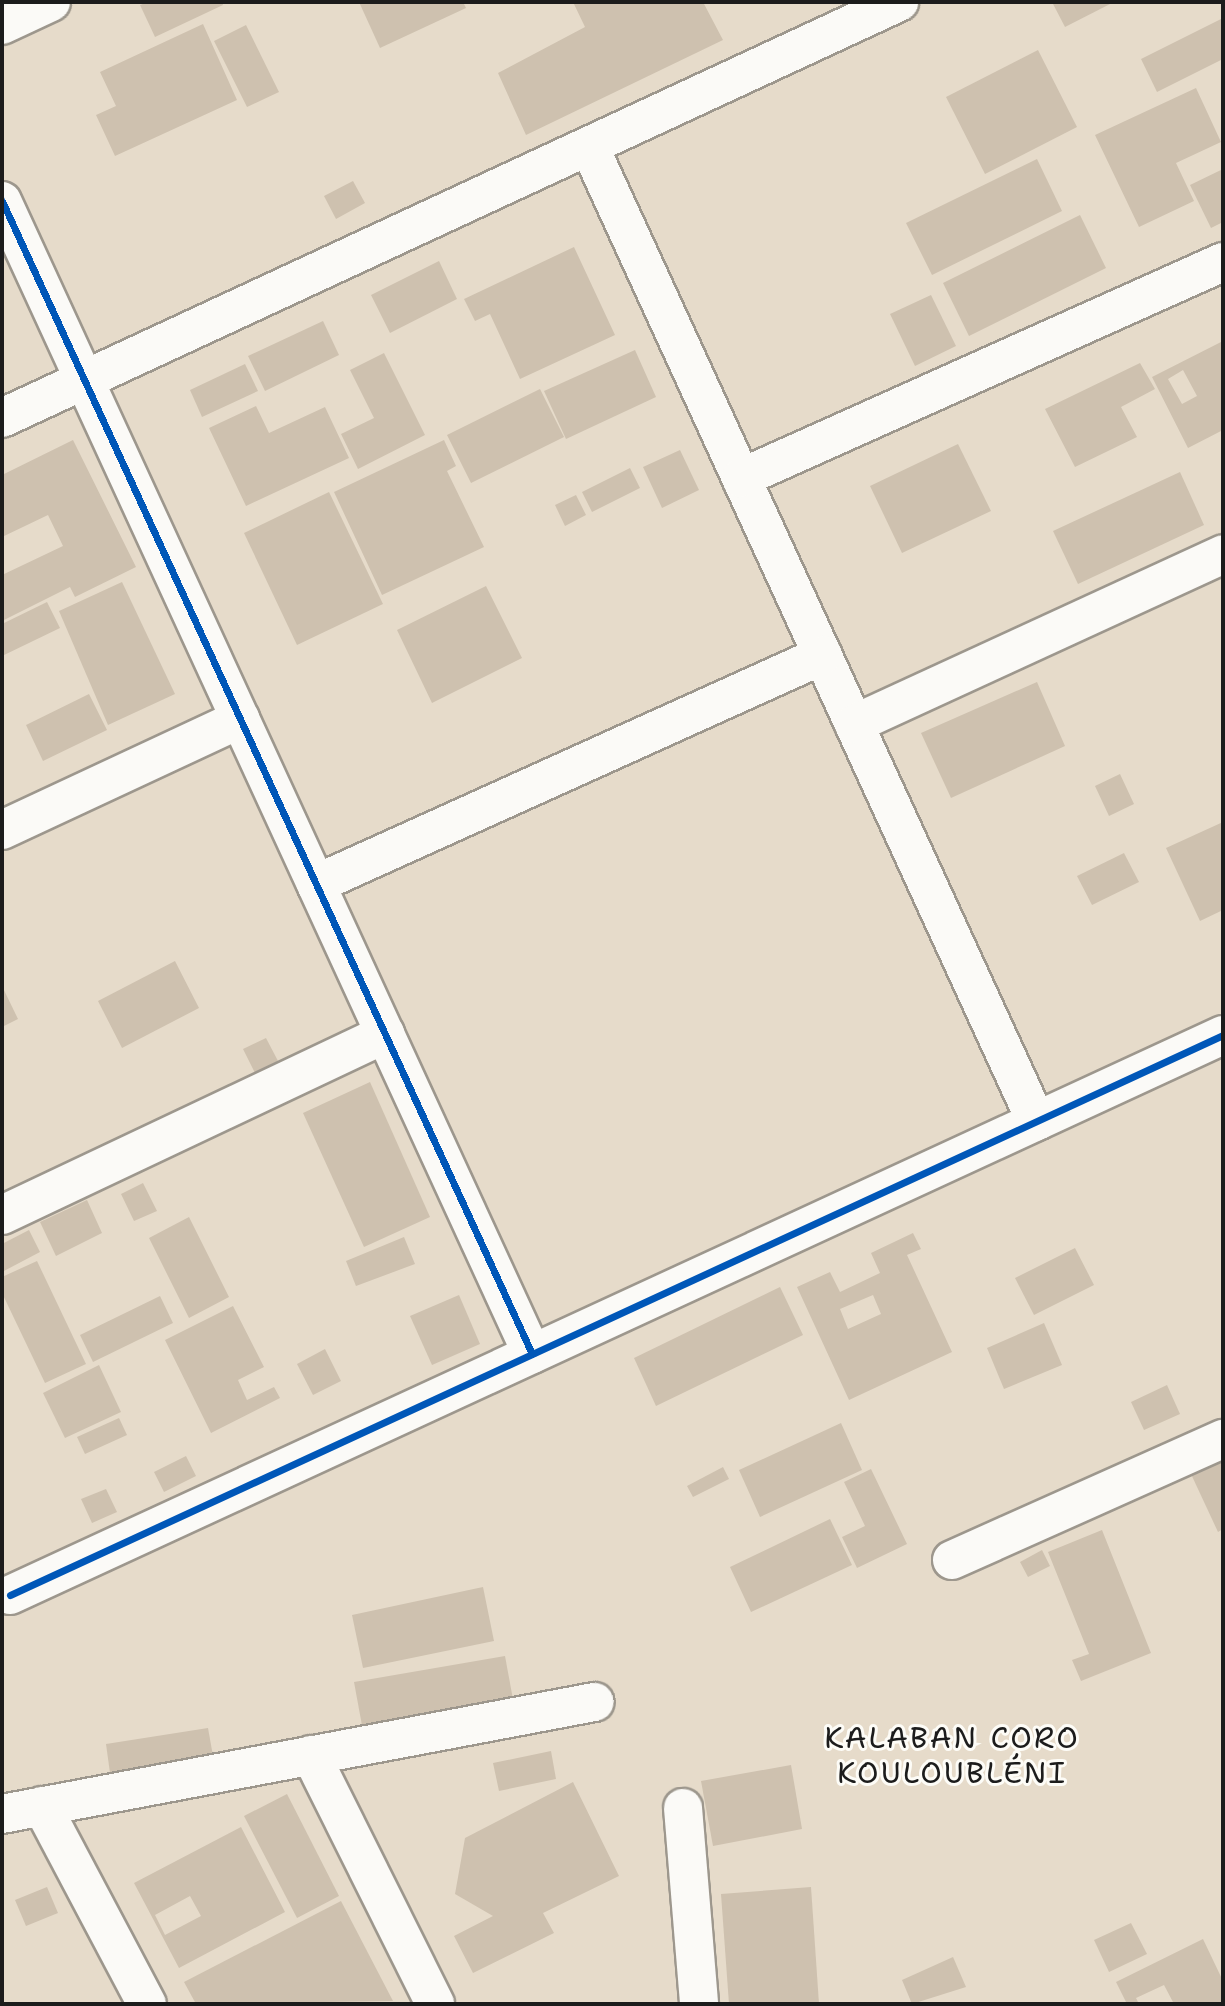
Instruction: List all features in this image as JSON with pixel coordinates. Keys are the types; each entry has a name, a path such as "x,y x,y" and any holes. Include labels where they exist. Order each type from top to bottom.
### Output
{"street":[{"path":"2,25 51,2"},
{"path":"2,418 898,2"},
{"path":"589,146 1036,1121"},
{"path":"2,201 531,1354"},
{"path":"741,478 1223,262"},
{"path":"854,724 1223,554"},
{"path":"316,884 822,655"},
{"path":"2,830 240,719"},
{"path":"2,1214 385,1034"},
{"path":"10,1595 1223,1035"},
{"path":"952,1560 1223,1439"},
{"path":"2,1814 594,1702"},
{"path":"311,1755 435,2004"},
{"path":"42,1806 147,2004"},
{"path":"683,1808 699,2004"}],"building":[{"path":"148,2 222,2 223,5 155,37 140,5"},
{"path":"359,2 463,2 466,8 380,48"},
{"path":"573,2 703,2 723,40 526,135 498,73 585,27"},
{"path":"1052,2 1114,2 1065,27"},
{"path":"1223,18 1223,59 1157,92 1141,59"},
{"path":"203,24 237,100 115,156 96,115 116,106 100,72"},
{"path":"246,25 279,92 247,107 214,41"},
{"path":"1038,50 1077,127 985,174 946,97"},
{"path":"1196,88 1221,142 1176,163 1194,201 1139,227 1095,135"},
{"path":"1037,159 1062,211 932,275 906,223"},
{"path":"1223,169 1223,222 1211,228 1190,185"},
{"path":"353,181 365,203 336,219 324,196"},
{"path":"1080,215 1106,268 969,336 943,283"},
{"path":"574,247 615,335 520,379 490,314 475,321 464,299"},
{"path":"439,261 457,299 390,333 371,295"},
{"path":"931,295 956,346 915,366 890,314"},
{"path":"323,321 339,355 265,391 248,356"},
{"path":"1223,341 1223,430 1188,448 1152,377","holes":["1183,370 1197,396 1182,404 1168,379"]},
{"path":"635,350 656,397 566,439 544,391"},
{"path":"384,353 425,435 358,469 341,434 374,418 350,370"},
{"path":"1140,363 1155,389 1121,407 1137,437 1075,467 1045,409"},
{"path":"245,364 258,391 202,417 190,390"},
{"path":"540,389 564,437 471,483 447,435"},
{"path":"256,406 269,433 325,407 349,458 246,506 209,428"},
{"path":"73,440 136,567 75,597 70,587 2,621 2,575 63,546 48,515 2,537 2,475"},
{"path":"444,440 456,466 447,471 484,547 382,595 334,492"},
{"path":"958,444 991,511 902,553 870,486"},
{"path":"680,450 699,490 662,508 643,467"},
{"path":"630,468 640,488 592,512 582,492"},
{"path":"1180,472 1204,525 1078,584 1053,531"},
{"path":"329,492 383,604 297,645 244,533"},
{"path":"576,495 586,515 565,526 555,505"},
{"path":"122,582 175,694 108,725 59,611"},
{"path":"486,586 522,658 432,703 397,630"},
{"path":"47,602 60,628 2,656 2,624"},
{"path":"1037,682 1065,746 951,798 921,733"},
{"path":"89,694 107,730 43,761 26,725"},
{"path":"1120,774 1134,804 1109,816 1095,786"},
{"path":"1223,822 1223,910 1200,921 1166,848"},
{"path":"1124,853 1139,882 1092,905 1077,876"},
{"path":"175,961 199,1008 122,1048 98,1001"},
{"path":"2,986 18,1019 2,1027"},
{"path":"266,1038 278,1061 255,1073 243,1049"},
{"path":"370,1082 430,1217 364,1247 303,1113"},
{"path":"143,1183 157,1211 134,1221 121,1194"},
{"path":"87,1200 102,1233 56,1256 40,1222"},
{"path":"189,1217 229,1297 189,1318 149,1238"},
{"path":"29,1230 40,1252 2,1272 2,1244"},
{"path":"913,1233 921,1249 907,1255 952,1352 849,1400 797,1287 830,1272 840,1292 880,1273 871,1253","holes":["873,1295 881,1314 848,1329 840,1309"]},
{"path":"404,1237 415,1264 356,1286 346,1261"},
{"path":"1075,1248 1094,1285 1034,1315 1015,1278"},
{"path":"37,1261 86,1364 45,1383 2,1293 2,1277"},
{"path":"780,1287 803,1335 656,1406 634,1358"},
{"path":"459,1295 480,1344 432,1365 410,1316"},
{"path":"160,1296 173,1323 93,1362 80,1335"},
{"path":"233,1306 264,1367 238,1380 247,1400 274,1387 280,1398 211,1433 165,1340"},
{"path":"1044,1323 1062,1365 1004,1389 987,1348"},
{"path":"325,1349 341,1381 313,1395 297,1364"},
{"path":"99,1365 121,1412 65,1438 43,1393"},
{"path":"1167,1385 1180,1414 1144,1430 1131,1402"},
{"path":"119,1418 127,1435 85,1454 77,1437"},
{"path":"841,1423 862,1470 760,1517 739,1470"},
{"path":"186,1456 196,1476 164,1492 154,1472"},
{"path":"1223,1458 1223,1529 1218,1532 1191,1474"},
{"path":"723,1467 729,1479 693,1497 687,1486"},
{"path":"871,1469 907,1544 857,1568 842,1537 865,1526 844,1482"},
{"path":"106,1489 117,1512 92,1523 81,1499"},
{"path":"830,1519 852,1565 751,1612 730,1567"},
{"path":"1102,1530 1151,1653 1081,1681 1072,1660 1089,1654 1048,1552"},
{"path":"1042,1550 1050,1566 1028,1577 1020,1562"},
{"path":"483,1587 494,1641 363,1668 352,1615"},
{"path":"505,1656 514,1705 363,1731 354,1682"},
{"path":"208,1728 213,1756 110,1773 106,1744"},
{"path":"551,1751 556,1779 499,1791 493,1763"},
{"path":"791,1765 802,1829 713,1846 701,1781"},
{"path":"573,1782 619,1876 543,1913 554,1933 473,1973 454,1936 493,1916 455,1894 465,1838"},
{"path":"287,1794 339,1896 297,1918 244,1816"},
{"path":"241,1827 285,1912 179,1968 134,1883","holes":["190,1896 201,1916 165,1935 155,1915"]},
{"path":"47,1887 58,1913 26,1926 15,1900"},
{"path":"811,1887 819,2004 729,2004 721,1894"},
{"path":"341,1901 393,2001 196,2004 184,1982"},
{"path":"1131,1923 1147,1954 1109,1972 1094,1940"},
{"path":"1203,1939 1223,1981 1223,2004 1174,2004 1164,1985 1136,1998 1139,2004 1127,2004 1116,1982"},
{"path":"953,1957 966,1987 912,2004 902,1980"}],"cycle path":[{"path":"2,201 532,1354"},
{"path":"10,1595 1223,1035"}],"district":[{"name":"KALABAN CORO KOULOUBLÉNI","path":"952,1755"}]}
